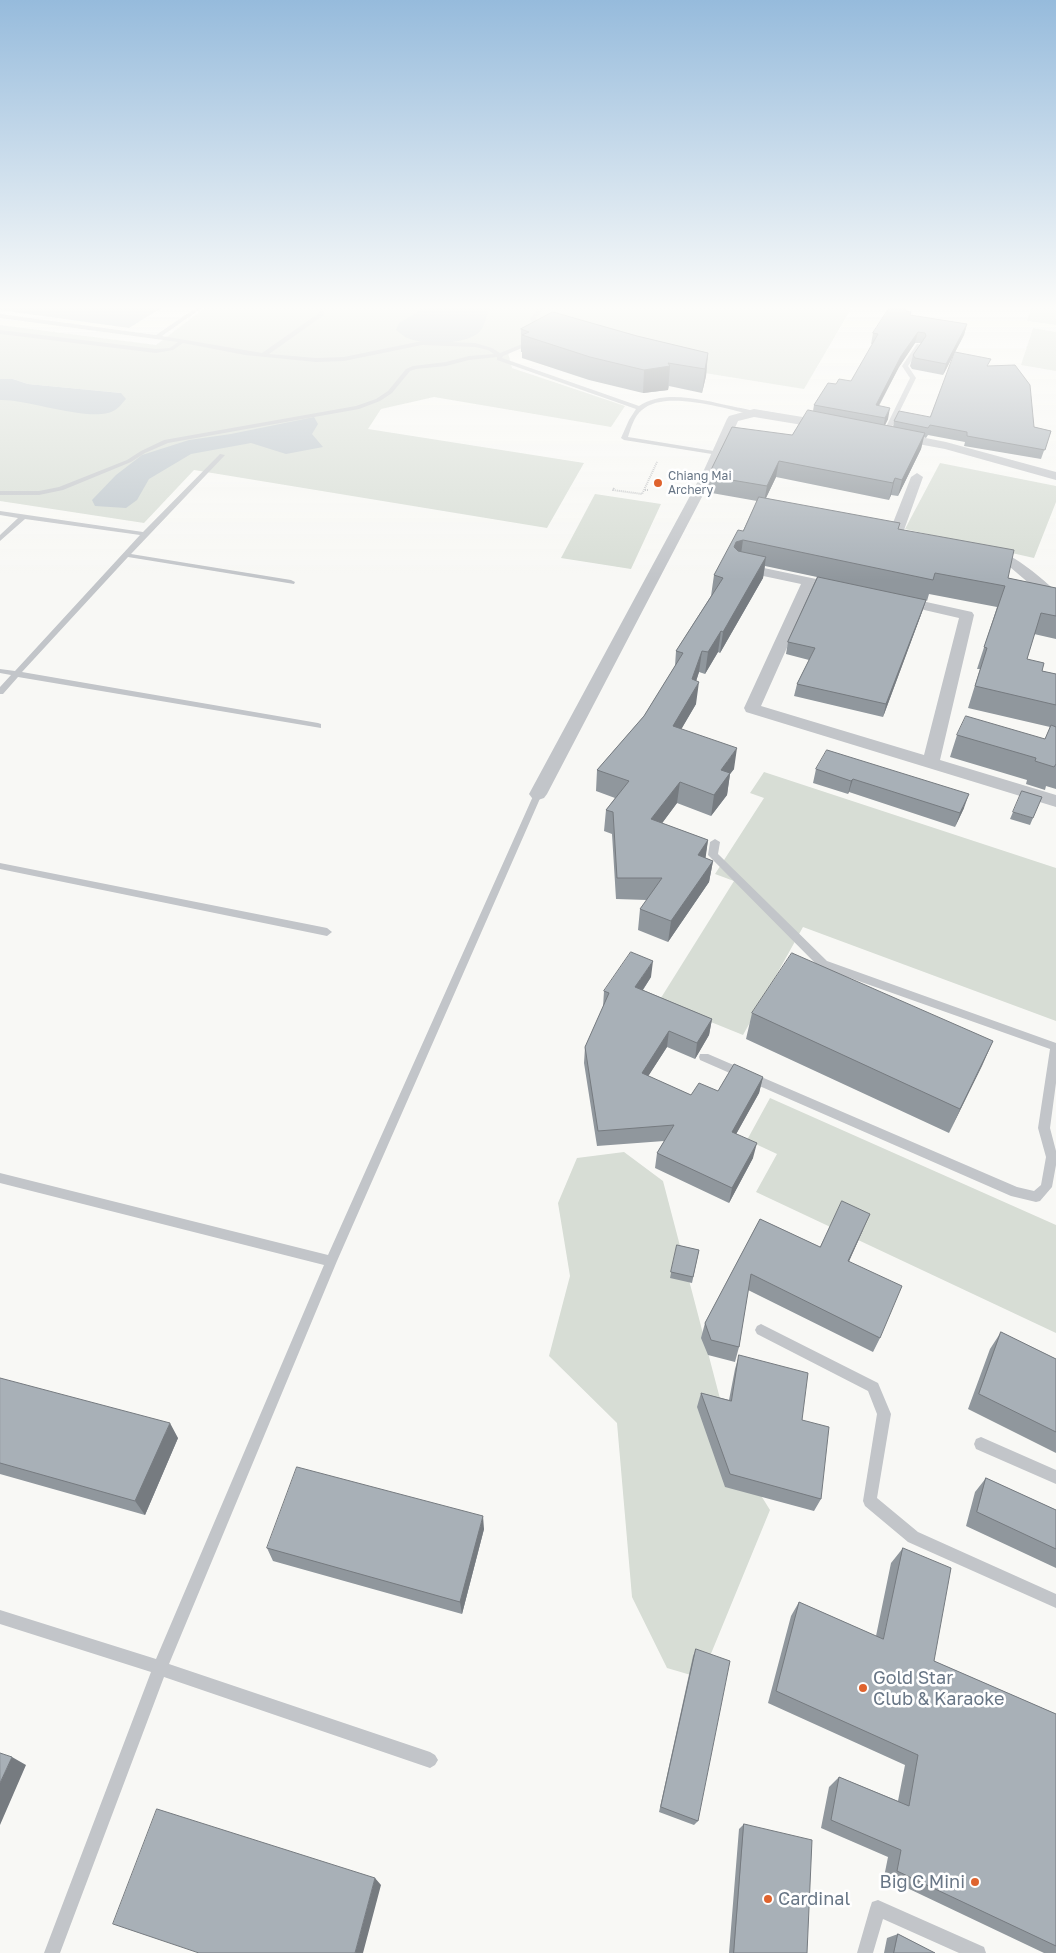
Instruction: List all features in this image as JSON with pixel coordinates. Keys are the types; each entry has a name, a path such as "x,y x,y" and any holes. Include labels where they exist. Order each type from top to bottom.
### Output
{"street":[{"path":"538,794 718,453 733,419 754,414 839,427"},
{"path":"881,434 946,446 1056,476"},
{"path":"917,477 896,533 926,539"},
{"path":"975,549 994,553 1016,566 1056,599"},
{"path":"740,567 837,587"},
{"path":"809,582 752,708 1056,801"},
{"path":"884,597 968,615 931,763"}],"lane":[{"path":"0,493 39,493 61,489 129,461 143,452 166,442 218,430 357,408 381,398"},
{"path":"611,398 639,408"},
{"path":"881,434 901,398"},
{"path":"718,453 624,438 639,408 655,401 681,399 754,414"},
{"path":"0,692 145,534 222,455"},
{"path":"0,512 145,534"},
{"path":"0,539 24,516"},
{"path":"126,555 291,582"},
{"path":"0,671 318,726"},
{"path":"52,1953 160,1668 331,1261 538,794"},
{"path":"704,1057 1015,1192 1036,1197 1046,1187 1052,1157 1044,1128 1056,1048 822,964 713,855 715,842"},
{"path":"0,866 327,932"},
{"path":"0,1178 331,1261"},
{"path":"761,1330 873,1387 884,1414 870,1501 913,1537 1056,1601"},
{"path":"981,1444 1056,1477"},
{"path":"0,1617 160,1668 430,1760"},
{"path":"865,1953 878,1908 978,1953"}],"path":[{"path":"614,488 613,490 642,494 657,462"}],"shaded area":[{"path":"0,398 126,399 116,409 105,414 77,413 27,403 0,400"},
{"path":"32,398 429,398 381,409 368,429 584,463 547,528 194,470 144,523 0,501 0,400"},
{"path":"441,398 602,398 625,406 611,427"},
{"path":"314,417 318,424 312,434 323,447 286,454 251,443 191,454 149,479 137,500 126,508 95,506 92,500 116,475 142,455 189,440 231,434"},
{"path":"940,463 1056,486 1056,502 1034,558 905,529"},
{"path":"595,494 661,504 631,569 561,558"},
{"path":"764,772 1056,868 1056,1021 803,927 743,1035 659,1001 734,881 715,874 764,798 750,793"},
{"path":"770,1098 1056,1225 1056,1333 756,1192 777,1154 747,1140"},
{"path":"624,1152 663,1181 734,1452 770,1510 701,1678 667,1668 632,1597 617,1423 549,1356 570,1276 558,1203 577,1158"}],"building":[{"path":"818,398 880,398 876,405 890,408 885,418 814,405"},
{"path":"937,398 1031,398 1034,427 1051,431 1045,450 967,436 967,432 930,425 928,428 894,421 899,411 930,417"},
{"path":"808,410 925,433 902,480 895,478 893,483 779,461 767,486 708,476 732,427 792,435"},
{"path":"759,497 900,523 898,529 1014,550 1008,578 1056,588 1056,616 1041,613 1027,659 1044,663 1042,671 1056,674 1056,705 975,686 987,648 984,647 1005,586 935,573 933,580 743,540 736,542 734,547 738,551 766,557 723,632 721,631 708,652 702,651 692,679 699,682 673,726 737,748 721,770 730,773 714,795 680,782 651,819 708,840 698,855 713,861 671,921 640,909 662,878 617,878 613,812 606,810 629,781 597,770 644,716 683,653 676,651 723,578 714,575 738,530 743,531"},
{"path":"818,577 926,600 886,704 797,684 815,648 788,642"},
{"path":"966,716 1045,739 1051,725 1056,727 1056,764 1054,767 1035,761 1036,758 957,735"},
{"path":"827,750 969,794 960,813 853,779 851,781 816,769"},
{"path":"1022,791 1042,797 1033,818 1013,812"},
{"path":"631,952 653,961 635,987 712,1019 697,1043 669,1031 642,1073 691,1095 699,1083 718,1091 734,1064 763,1077 732,1132 757,1143 732,1188 657,1153 674,1125 598,1131 585,1047 609,993 604,991"},
{"path":"792,953 993,1041 960,1109 752,1013"},
{"path":"842,1201 870,1214 848,1261 902,1286 880,1338 751,1274 739,1347 711,1340 705,1323 760,1219 820,1247"},
{"path":"677,1245 699,1250 693,1277 671,1272"},
{"path":"1001,1332 1056,1359 1056,1432 979,1394"},
{"path":"739,1355 808,1373 802,1420 829,1427 821,1499 730,1474 701,1393 731,1401"},
{"path":"0,1378 170,1423 135,1501 0,1463"},
{"path":"297,1467 483,1516 460,1602 267,1548"},
{"path":"986,1478 1056,1510 1056,1549 977,1512"},
{"path":"903,1548 951,1568 934,1661 1056,1714 1056,1946 897,1871 901,1850 831,1820 839,1777 909,1806 918,1755 776,1691 799,1602 883,1639"},
{"path":"696,1649 730,1661 698,1821 661,1807"},
{"path":"0,1753 12,1757 0,1783"},
{"path":"157,1809 375,1878 355,1953 199,1953 113,1924"},
{"name":"Cardinal","path":"744,1824 812,1840 807,1953 734,1953"},
{"path":"898,1934 935,1953 894,1953"}],"place":[{"name":"Chiang Mai Archery","path":"658,483"},
{"name":"Gold Star Club & Karaoke","path":"863,1688"},
{"name":"Big C Mini","path":"975,1882"},
{"name":"Cardinal","path":"768,1899"}]}
